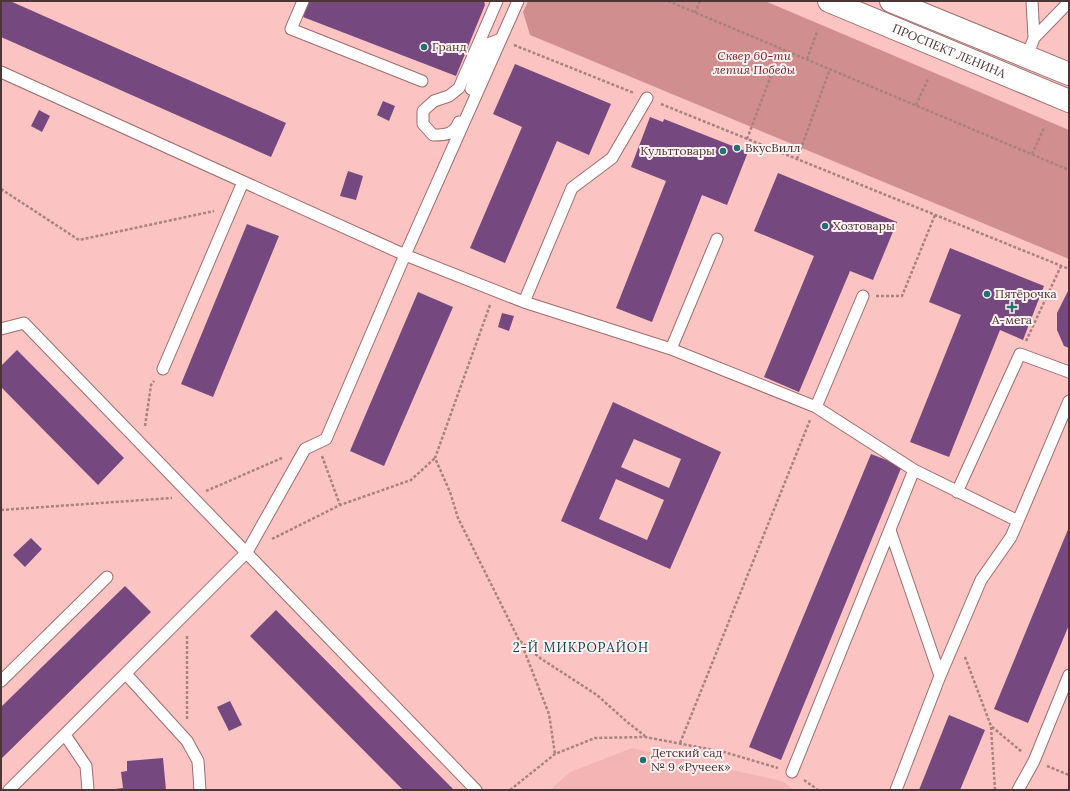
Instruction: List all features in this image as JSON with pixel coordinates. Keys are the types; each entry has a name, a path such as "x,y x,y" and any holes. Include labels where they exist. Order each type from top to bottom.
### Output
{"main road":[{"name":"ПРОСПЕКТ ЛЕНИНА","path":"829,1 1069,101"},
{"name":"ПРОСПЕКТ ЛЕНИНА","path":"892,1 1030,47 1069,74"},
{"path":"1019,80 1030,47"}],"lane":[{"path":"302,1 291,29 422,81"},
{"path":"497,1 459,88 449,96 434,101 423,111 423,124 433,135 447,135 457,128 488,44 501,39"},
{"path":"9,790 247,552 305,449 326,440 405,255 518,1"},
{"path":"1030,47 1032,1"},
{"path":"1030,47 1069,2"},
{"path":"1,72 405,255 524,302 671,349 816,407 914,470 1018,521"},
{"path":"524,302 572,188 612,158 647,98"},
{"path":"163,369 243,182"},
{"path":"671,349 717,239"},
{"path":"816,407 863,296"},
{"path":"1,329 24,323 476,790"},
{"path":"957,492 1020,354 1069,372"},
{"path":"896,790 940,676 981,580 1011,537 1069,401"},
{"path":"792,772 914,470"},
{"path":"890,530 940,676"},
{"path":"1,681 107,577"},
{"path":"126,674 187,741 198,761 200,790"},
{"path":"1019,790 1034,761 1069,675"},
{"path":"64,735 86,766 88,790"}],"path":[{"path":"668,1 1069,170"},
{"path":"695,13 700,1"},
{"path":"807,60 817,32"},
{"path":"501,39 1069,269"},
{"path":"747,139 781,49"},
{"path":"796,159 830,69"},
{"path":"916,105 928,79"},
{"path":"1032,154 1044,128"},
{"path":"1,189 79,240 232,207"},
{"path":"863,296 902,296 935,215"},
{"path":"1020,354 1061,266"},
{"path":"247,552 340,505 411,480 435,458 495,291"},
{"path":"142,444 151,385 163,369"},
{"path":"680,743 816,407"},
{"path":"317,444 340,505"},
{"path":"1,510 193,497 305,449"},
{"path":"435,458 450,492 458,518 520,641 549,714 555,754"},
{"path":"187,612 187,741"},
{"path":"957,635 991,726 995,790"},
{"path":"520,641 540,658 597,695 645,737"},
{"path":"991,726 1034,761 1069,775"},
{"path":"510,790 555,754 596,738 645,737 680,743 724,752 792,772"}],"shaded area":[{"name":"Детский сад № 9 «Ручеек»","path":"632,748 782,781 794,790 550,790 570,772"}],"green space":[{"name":"Сквер 60-ти летия Победы","path":"528,1 765,1 1069,130 1069,259 530,35 523,12"}],"building":[{"path":"1,1 10,1 286,123 271,157 1,37"},
{"name":"Гранд","path":"309,1 484,1 485,5 456,76 303,17"},
{"path":"515,64 611,104 589,155 557,141 505,263 470,248 522,127 493,114"},
{"path":"383,101 395,106 389,121 377,115"},
{"path":"39,110 50,116 42,132 31,126"},
{"path":"650,117 663,122 664,119 748,152 727,205 702,195 652,322 616,308 666,181 631,167"},
{"path":"348,171 363,176 356,200 340,196"},
{"name":"Хозтовары","path":"778,173 897,222 873,280 850,271 799,392 764,377 814,256 754,231"},
{"path":"247,224 279,236 213,397 181,384"},
{"path":"950,248 1044,286 1023,340 1000,330 949,457 910,442 961,315 929,302"},
{"path":"1069,289 1069,348 1064,346 1057,330 1057,313"},
{"path":"418,292 453,307 384,466 350,451"},
{"path":"502,313 514,316 509,331 498,327"},
{"path":"17,350 124,458 98,485 1,387 1,366"},
{"path":"613,402 721,452 670,569 561,521","holes":["634,439 681,459 669,488 621,467","616,479 664,500 647,540 599,519"]},
{"path":"871,454 902,466 781,760 749,747"},
{"path":"1069,527 1069,625 1028,723 994,709"},
{"path":"31,538 42,549 25,567 13,555"},
{"path":"125,586 151,612 1,759 1,707"},
{"path":"276,610 454,790 403,790 250,636"},
{"path":"230,701 242,725 229,731 217,707"},
{"path":"949,715 985,730 960,790 919,790"},
{"path":"163,758 166,790 115,790 123,788 121,772 127,771 127,761"}],"place":[{"name":"Гранд","path":"424,47"},
{"name":"ВкусВилл","path":"737,148"},
{"name":"Культтовары","path":"723,151"},
{"name":"Хозтовары","path":"825,226"},
{"name":"Пятёрочка","path":"987,294"},
{"name":"А-мега","path":"1012,307"},
{"name":"Детский сад № 9 «Ручеек»","path":"643,760"}],"district":[{"name":"2-Й МИКРОРАЙОН","path":"581,647"}]}
